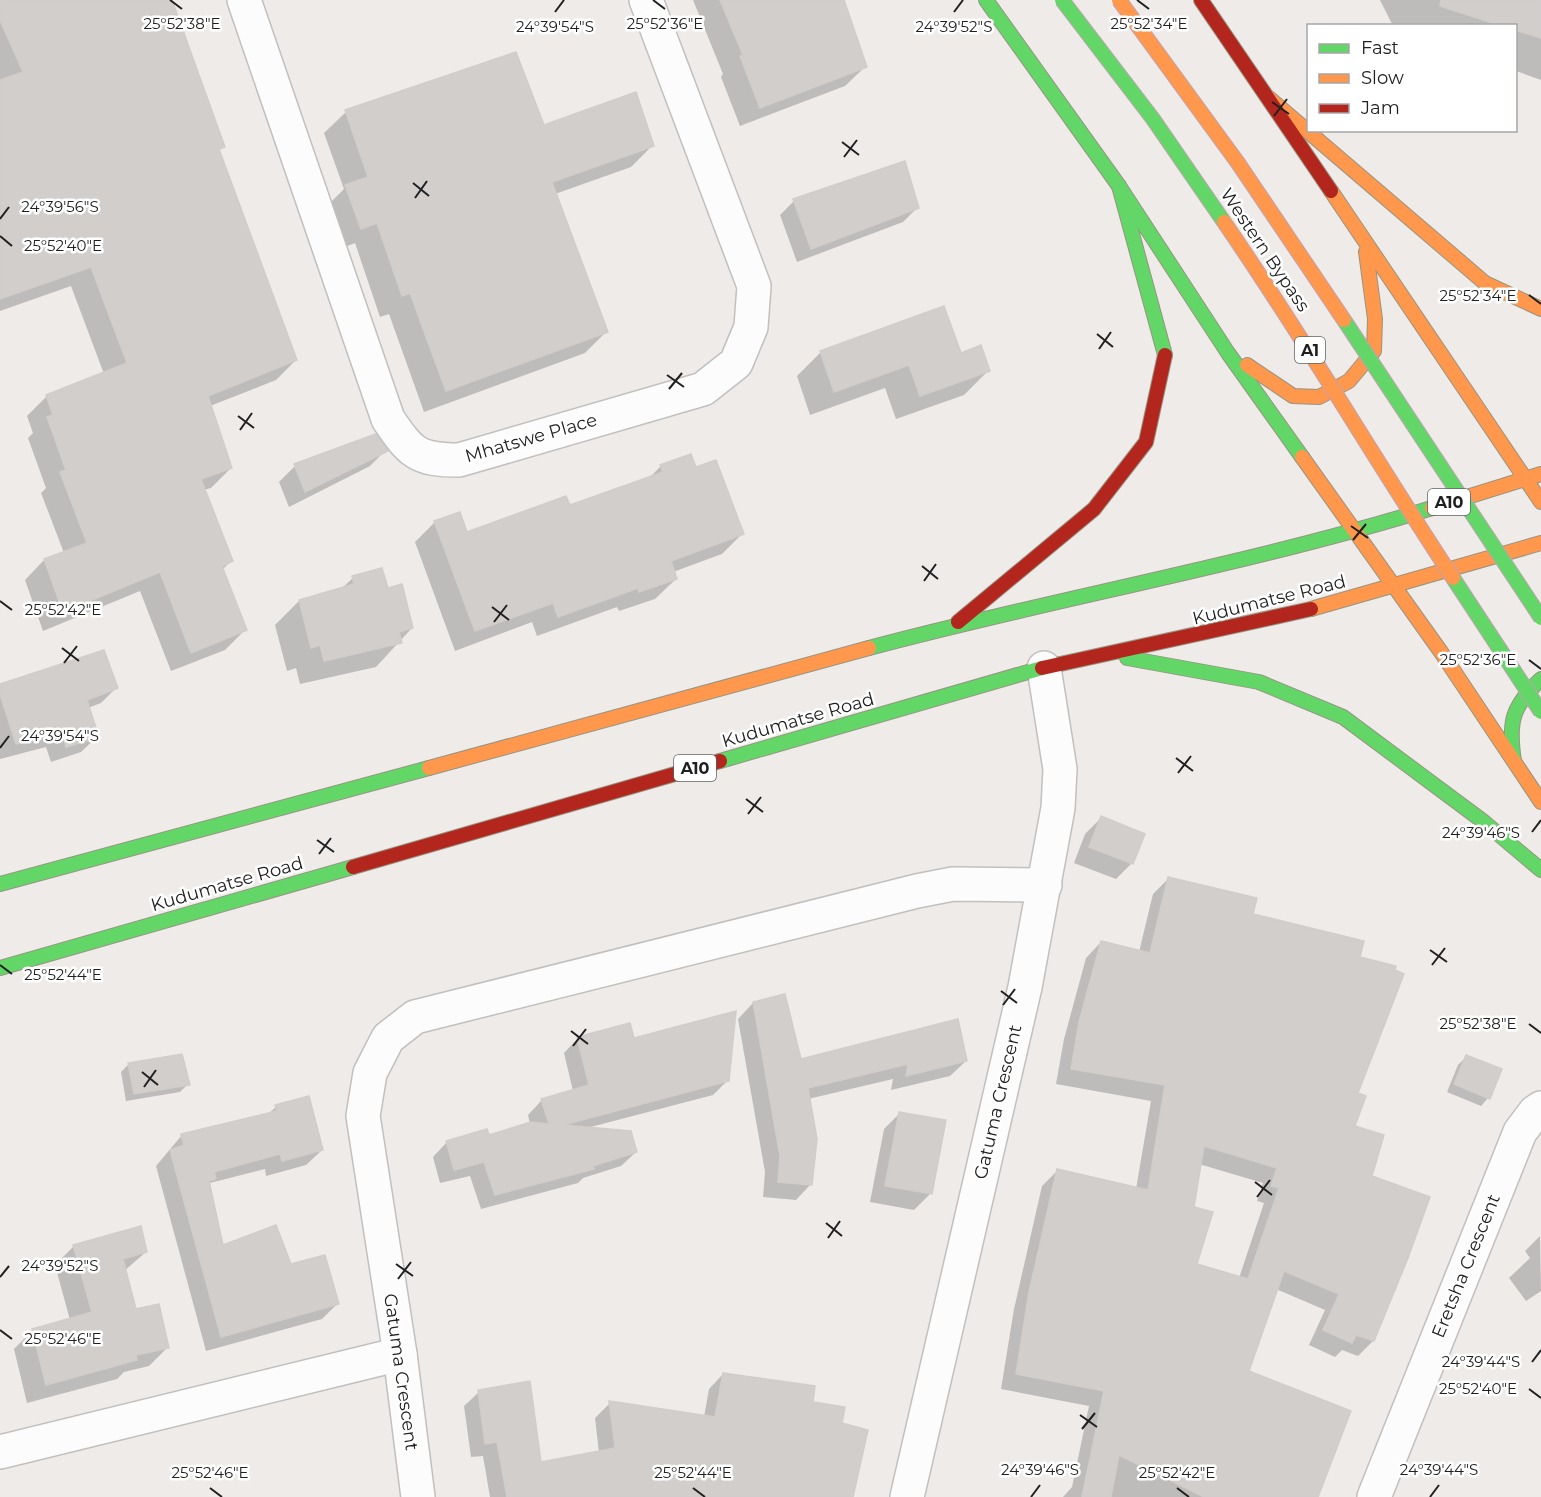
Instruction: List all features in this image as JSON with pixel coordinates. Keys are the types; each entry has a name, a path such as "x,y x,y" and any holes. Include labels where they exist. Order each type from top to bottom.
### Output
{"main road":[{"path":"986,0 1119,186 1228,353 1357,531 1541,802"},
{"name":"Western Bypass","path":"1062,0 1153,119 1260,275 1303,339 1398,495 1541,711"},
{"name":"Western Bypass","path":"1119,0 1165,61 1306,263 1505,568 1541,618"},
{"path":"1202,0 1541,502"},
{"path":"1269,98 1307,131"},
{"path":"1309,132 1485,283 1541,309"},
{"path":"955,626 1094,508 1146,442 1165,356 1119,186"},
{"path":"1228,353 1293,396 1319,397 1349,381 1374,351 1375,319 1365,244"},
{"name":"A10","path":"0,884 955,626 1247,559 1357,531 1541,474"},
{"name":"Kudumatse Road","path":"0,968 1044,668 1177,641 1395,586 1541,543"},
{"path":"1105,654 1259,682 1343,717 1484,822 1541,870"},
{"path":"1514,762 1509,729 1521,696 1541,679"}],"street":[{"name":"Mhatswe Place","path":"244,0 388,419 408,447 431,460 459,460 703,389 736,363 751,327 754,286 646,0"},
{"name":"Gatuma Crescent","path":"907,1497 1025,987 1058,808 1060,769 1044,668"},
{"name":"Gatuma Crescent","path":"418,1497 400,1354 363,1116 370,1072 388,1038 415,1017 917,891 953,884 1045,885"},
{"name":"Eretsha Crescent","path":"1374,1497 1520,1132 1541,1108"},
{"path":"0,1452 400,1354"}],"building":[{"path":"0,0 172,0 225,147 219,149 297,360 208,396 232,468 201,479 233,561 222,566 247,630 191,653 160,572 63,612 44,559 87,543 60,472 66,470 47,417 53,415 46,395 127,363 91,267 0,299 0,80 23,72 0,20"},
{"path":"720,0 844,0 867,67 760,108 740,56 743,55"},
{"path":"1441,0 1541,0 1541,38 1517,31 1517,24 1496,24 1440,6"},
{"path":"516,52 544,125 636,92 654,146 552,182 608,332 446,391 410,293 402,296 377,223 361,229 345,185 368,177 345,110"},
{"path":"905,161 919,208 811,249 793,199"},
{"path":"944,306 961,353 981,345 990,371 920,396 909,365 834,392 820,351"},
{"path":"376,434 388,451 305,492 294,464"},
{"path":"691,454 696,467 716,460 744,534 671,561 677,579 639,592 638,588 558,617 553,603 475,631 434,521 460,512 467,532 566,496 570,505 663,472 660,465"},
{"path":"382,568 388,588 402,584 413,628 399,632 402,643 324,661 320,645 311,648 299,600 354,584 352,576"},
{"path":"104,650 118,688 87,700 99,737 66,747 62,732 16,744 0,694 0,684"},
{"path":"1101,816 1145,834 1133,864 1089,847"},
{"path":"1168,877 1257,898 1253,914 1364,941 1360,957 1396,966 1395,970 1404,974 1358,1093 1366,1096 1355,1126 1384,1135 1372,1176 1430,1197 1408,1258 1374,1341 1356,1335 1352,1343 1323,1330 1339,1294 1284,1271 1249,1371 1351,1411 1318,1497 1204,1497 1119,1455 1111,1497 1082,1497 1104,1391 1016,1374 1029,1292 1057,1169 1148,1190 1165,1085 1071,1069 1079,1022 1101,941 1150,953","holes":["1204,1146 1277,1168 1271,1186 1279,1188 1248,1279 1197,1264 1213,1212 1194,1207"]},
{"path":"785,994 801,1059 958,1019 967,1061 906,1076 908,1064 808,1088 817,1139 812,1185 778,1182 780,1156 753,1002"},
{"path":"736,1011 729,1081 563,1125 631,1131 637,1152 593,1166 594,1169 495,1195 484,1162 454,1170 446,1141 487,1129 489,1135 531,1122 549,1124 541,1099 589,1085 577,1037 630,1023 634,1038"},
{"path":"182,1054 190,1085 134,1094 128,1063"},
{"path":"1466,1055 1502,1069 1490,1099 1454,1084"},
{"path":"309,1096 323,1150 282,1161 280,1154 214,1172 216,1179 209,1181 223,1245 276,1225 291,1264 325,1255 339,1304 221,1337 170,1150 184,1145 181,1134 277,1111 275,1105"},
{"path":"899,1112 946,1120 932,1194 885,1186"},
{"path":"141,1226 147,1252 123,1259 136,1309 159,1304 169,1348 136,1355 137,1360 46,1385 32,1329 92,1312 73,1245"},
{"path":"723,1373 815,1386 813,1402 845,1407 842,1423 868,1430 853,1497 507,1497 497,1442 485,1444 478,1390 530,1381 541,1462 615,1448 609,1401 715,1417"}],"traffic: fast":[{"path":"986,0 1119,186 1228,353 1302,457"},
{"path":"1062,0 1153,119 1224,222"},
{"path":"1119,186 1165,355"},
{"path":"1344,320 1541,618"},
{"path":"869,648 1292,547 1432,508"},
{"path":"1453,578 1541,712"},
{"path":"1127,658 1259,682 1343,717 1484,822 1541,870"},
{"path":"720,761 1042,668"},
{"path":"1514,761 1512,747 1514,715 1524,698 1541,679"},
{"path":"0,884 429,768"},
{"path":"0,968 353,867"}],"traffic: slow":[{"path":"1119,0 1238,163 1344,320"},
{"path":"1269,98 1307,131"},
{"path":"1309,132 1485,283 1541,309"},
{"path":"1331,191 1541,502"},
{"path":"1224,222 1283,310 1453,578"},
{"path":"1247,365 1293,396 1319,397 1349,381 1374,351 1375,319 1366,252"},
{"path":"1302,457 1441,652 1541,802"},
{"path":"1432,508 1541,474"},
{"path":"1311,609 1541,543"},
{"path":"429,768 869,648"}],"traffic: jam":[{"path":"1201,0 1331,191"},
{"path":"958,622 1094,509 1146,442 1165,355"},
{"path":"1042,668 1311,609"},
{"path":"353,867 720,761"}]}
